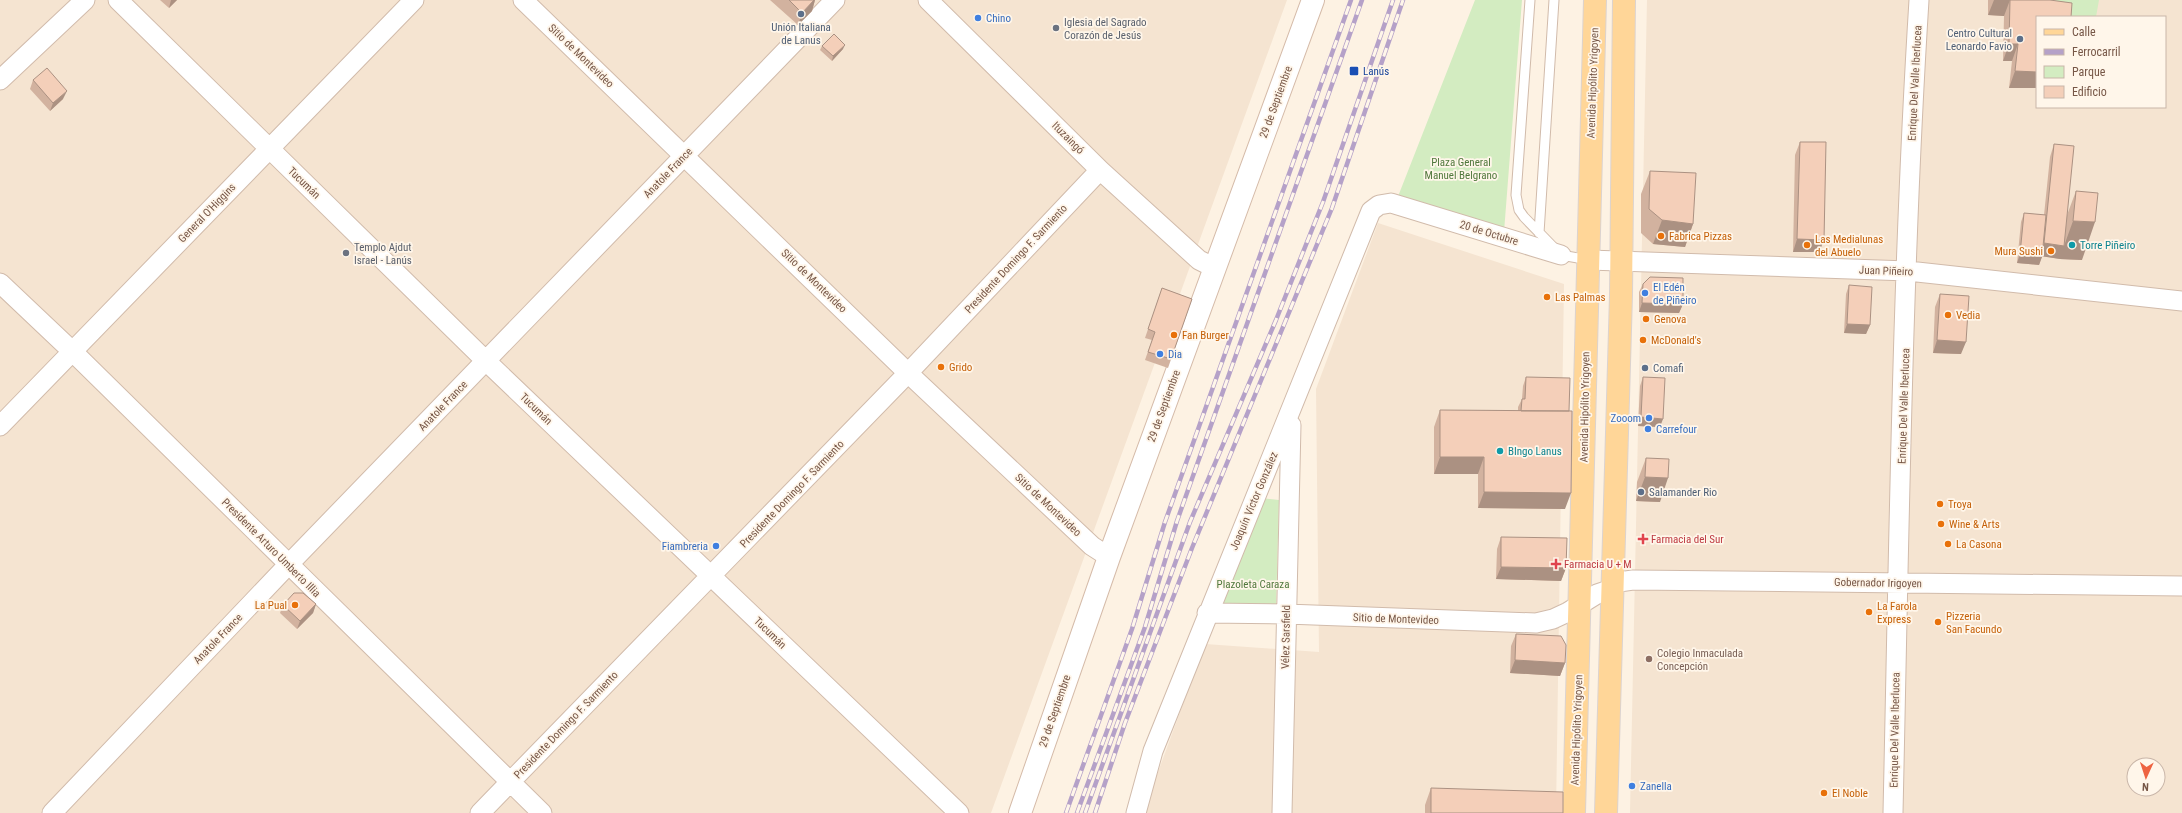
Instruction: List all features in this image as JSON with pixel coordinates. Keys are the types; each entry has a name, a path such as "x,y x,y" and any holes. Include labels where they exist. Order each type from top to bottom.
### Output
{"main road":[{"name":"Avenida Hipólito Yrigoyen","path":"1574,813 1581,605 1595,0"},
{"path":"1606,813 1620,262 1624,0"}],"street":[{"path":"0,80 85,0"},
{"name":"Tucumán","path":"118,0 486,361 959,813"},
{"name":"General O'Higgins","path":"0,426 414,0"},
{"name":"Sitio de Montevideo","path":"523,0 685,155 908,373 1092,546 1109,557"},
{"name":"Anatole France","path":"52,813 288,565 835,0"},
{"name":"Ituzaingó","path":"928,0 1100,170 1199,260 1215,268"},
{"name":"29 de Septiembre","path":"1020,813 1109,557 1313,0"},
{"name":"Enrique Del Valle Iberlucea","path":"1893,813 1898,583 1914,86 1919,0"},
{"name":"Presidente Domingo F. Sarmiento","path":"480,813 908,373 1100,170"},
{"name":"20 de Octubre","path":"1391,203 1561,255"},
{"name":"Joaquín Víctor González","path":"1136,813 1153,751 1207,613 1291,414 1371,211 1379,205 1391,203"},
{"name":"Juan Piñeiro","path":"1588,260 1908,271 2182,301"},
{"name":"Presidente Arturo Umberto Illia","path":"0,283 73,352 542,813"},
{"name":"Vélez Sarsfield","path":"1282,813 1291,414"},
{"name":"Gobernador Irigoyen","path":"1581,605 1597,594 1612,589 1619,582 1633,580 2182,586"},
{"name":"Sitio de Montevideo","path":"1207,613 1286,614 1536,624 1553,619 1581,605"},
{"path":"1123,813 1153,751"}],"lane":[{"path":"1530,0 1516,195 1519,210 1561,255"},
{"path":"1539,233 1554,0"},
{"name":"20 de Octubre","path":"1561,255 1588,260"}],"shaded area":[{"path":"0,0 1287,0 991,813 0,813"},
{"path":"1647,0 2182,0 2182,813 1630,813"},
{"path":"1378,223 1564,284 1556,813 1143,813 1205,644 1319,652 1316,389"}],"green space":[{"name":"Plaza General Manuel Belgrano","path":"1475,0 1522,0 1504,232 1397,199"},
{"path":"2029,0 2099,0 2096,16 2046,16"},
{"name":"Plazoleta Caraza","path":"1261,498 1279,500 1276,608 1219,606"}],"building":[{"path":"789,0 814,0 802,13"},
{"path":"2010,0 2050,0 2072,3 2071,16 2036,16 2036,72 2015,71 2018,44 2009,44"},
{"path":"834,34 845,45 833,56 822,46"},
{"path":"47,68 67,91 53,103 33,80"},
{"path":"1800,142 1826,142 1824,240 1797,239"},
{"path":"2054,144 2074,146 2064,246 2044,243"},
{"path":"1650,171 1696,173 1693,224 1662,220 1649,209"},
{"path":"2076,191 2098,193 2095,222 2073,221"},
{"path":"2024,213 2046,215 2042,257 2020,254"},
{"path":"1650,277 1683,278 1683,304 1642,303 1643,284"},
{"path":"1849,285 1872,287 1870,325 1847,324"},
{"path":"1162,288 1192,299 1171,359 1148,352 1155,332 1148,329"},
{"path":"1940,294 1969,296 1966,342 1937,340"},
{"path":"1526,377 1570,378 1569,411 1521,411 1522,399 1525,399"},
{"path":"1643,377 1665,378 1663,419 1641,417"},
{"name":"BIngo Lanus","path":"1440,410 1572,411 1571,493 1484,492 1484,457 1440,457"},
{"path":"1646,458 1669,459 1668,478 1645,477"},
{"path":"1501,537 1567,538 1566,568 1501,567"},
{"path":"294,593 303,593 316,604 300,621 283,605"},
{"path":"1516,634 1561,636 1566,645 1565,663 1515,660"},
{"path":"1431,788 1563,792 1563,813 1431,813"}],"railway":[{"path":"1066,813 1132,629 1165,522 1351,0"},
{"path":"1077,813 1145,627 1177,521 1362,0"},
{"path":"1085,813 1190,522 1276,320 1323,202 1393,0"},
{"path":"1095,813 1125,723 1192,548 1332,208 1403,0"}],"place":[{"name":"Unión Italiana de Lanus","path":"801,14"},
{"name":"Chino","path":"978,18"},
{"name":"Iglesia del Sagrado Corazón de Jesús","path":"1056,28"},
{"name":"Centro Cultural Leonardo Favio","path":"2020,39"},
{"name":"Lanús","path":"1354,71"},
{"name":"Fabrica Pizzas","path":"1661,236"},
{"name":"Las Medialunas del Abuelo","path":"1807,245"},
{"name":"Torre Piñeiro","path":"2072,245"},
{"name":"Mura Sushi","path":"2051,251"},
{"name":"Templo Ajdut Israel - Lanús","path":"346,253"},
{"name":"El Edén de Piñeiro","path":"1645,293"},
{"name":"Las Palmas","path":"1547,297"},
{"name":"Vedia","path":"1948,315"},
{"name":"Genova","path":"1646,319"},
{"name":"Fan Burger","path":"1174,335"},
{"name":"McDonald's","path":"1643,340"},
{"name":"Dia","path":"1160,354"},
{"name":"Grido","path":"941,367"},
{"name":"Comafi","path":"1645,368"},
{"name":"Zooom","path":"1649,418"},
{"name":"Carrefour","path":"1648,429"},
{"name":"BIngo Lanus","path":"1500,451"},
{"name":"Salamander Rio","path":"1641,492"},
{"name":"Troya","path":"1940,504"},
{"name":"Wine & Arts","path":"1941,524"},
{"name":"Farmacia del Sur","path":"1643,539"},
{"name":"La Casona","path":"1948,544"},
{"name":"Fiambreria","path":"716,546"},
{"name":"Farmacia U + M","path":"1556,564"},
{"name":"La Pual","path":"295,605"},
{"name":"La Farola Express","path":"1869,612"},
{"name":"Pizzeria San Facundo","path":"1938,622"},
{"name":"Colegio Inmaculada Concepción","path":"1649,659"},
{"name":"Zanella","path":"1632,786"},
{"name":"El Noble","path":"1824,793"}]}
